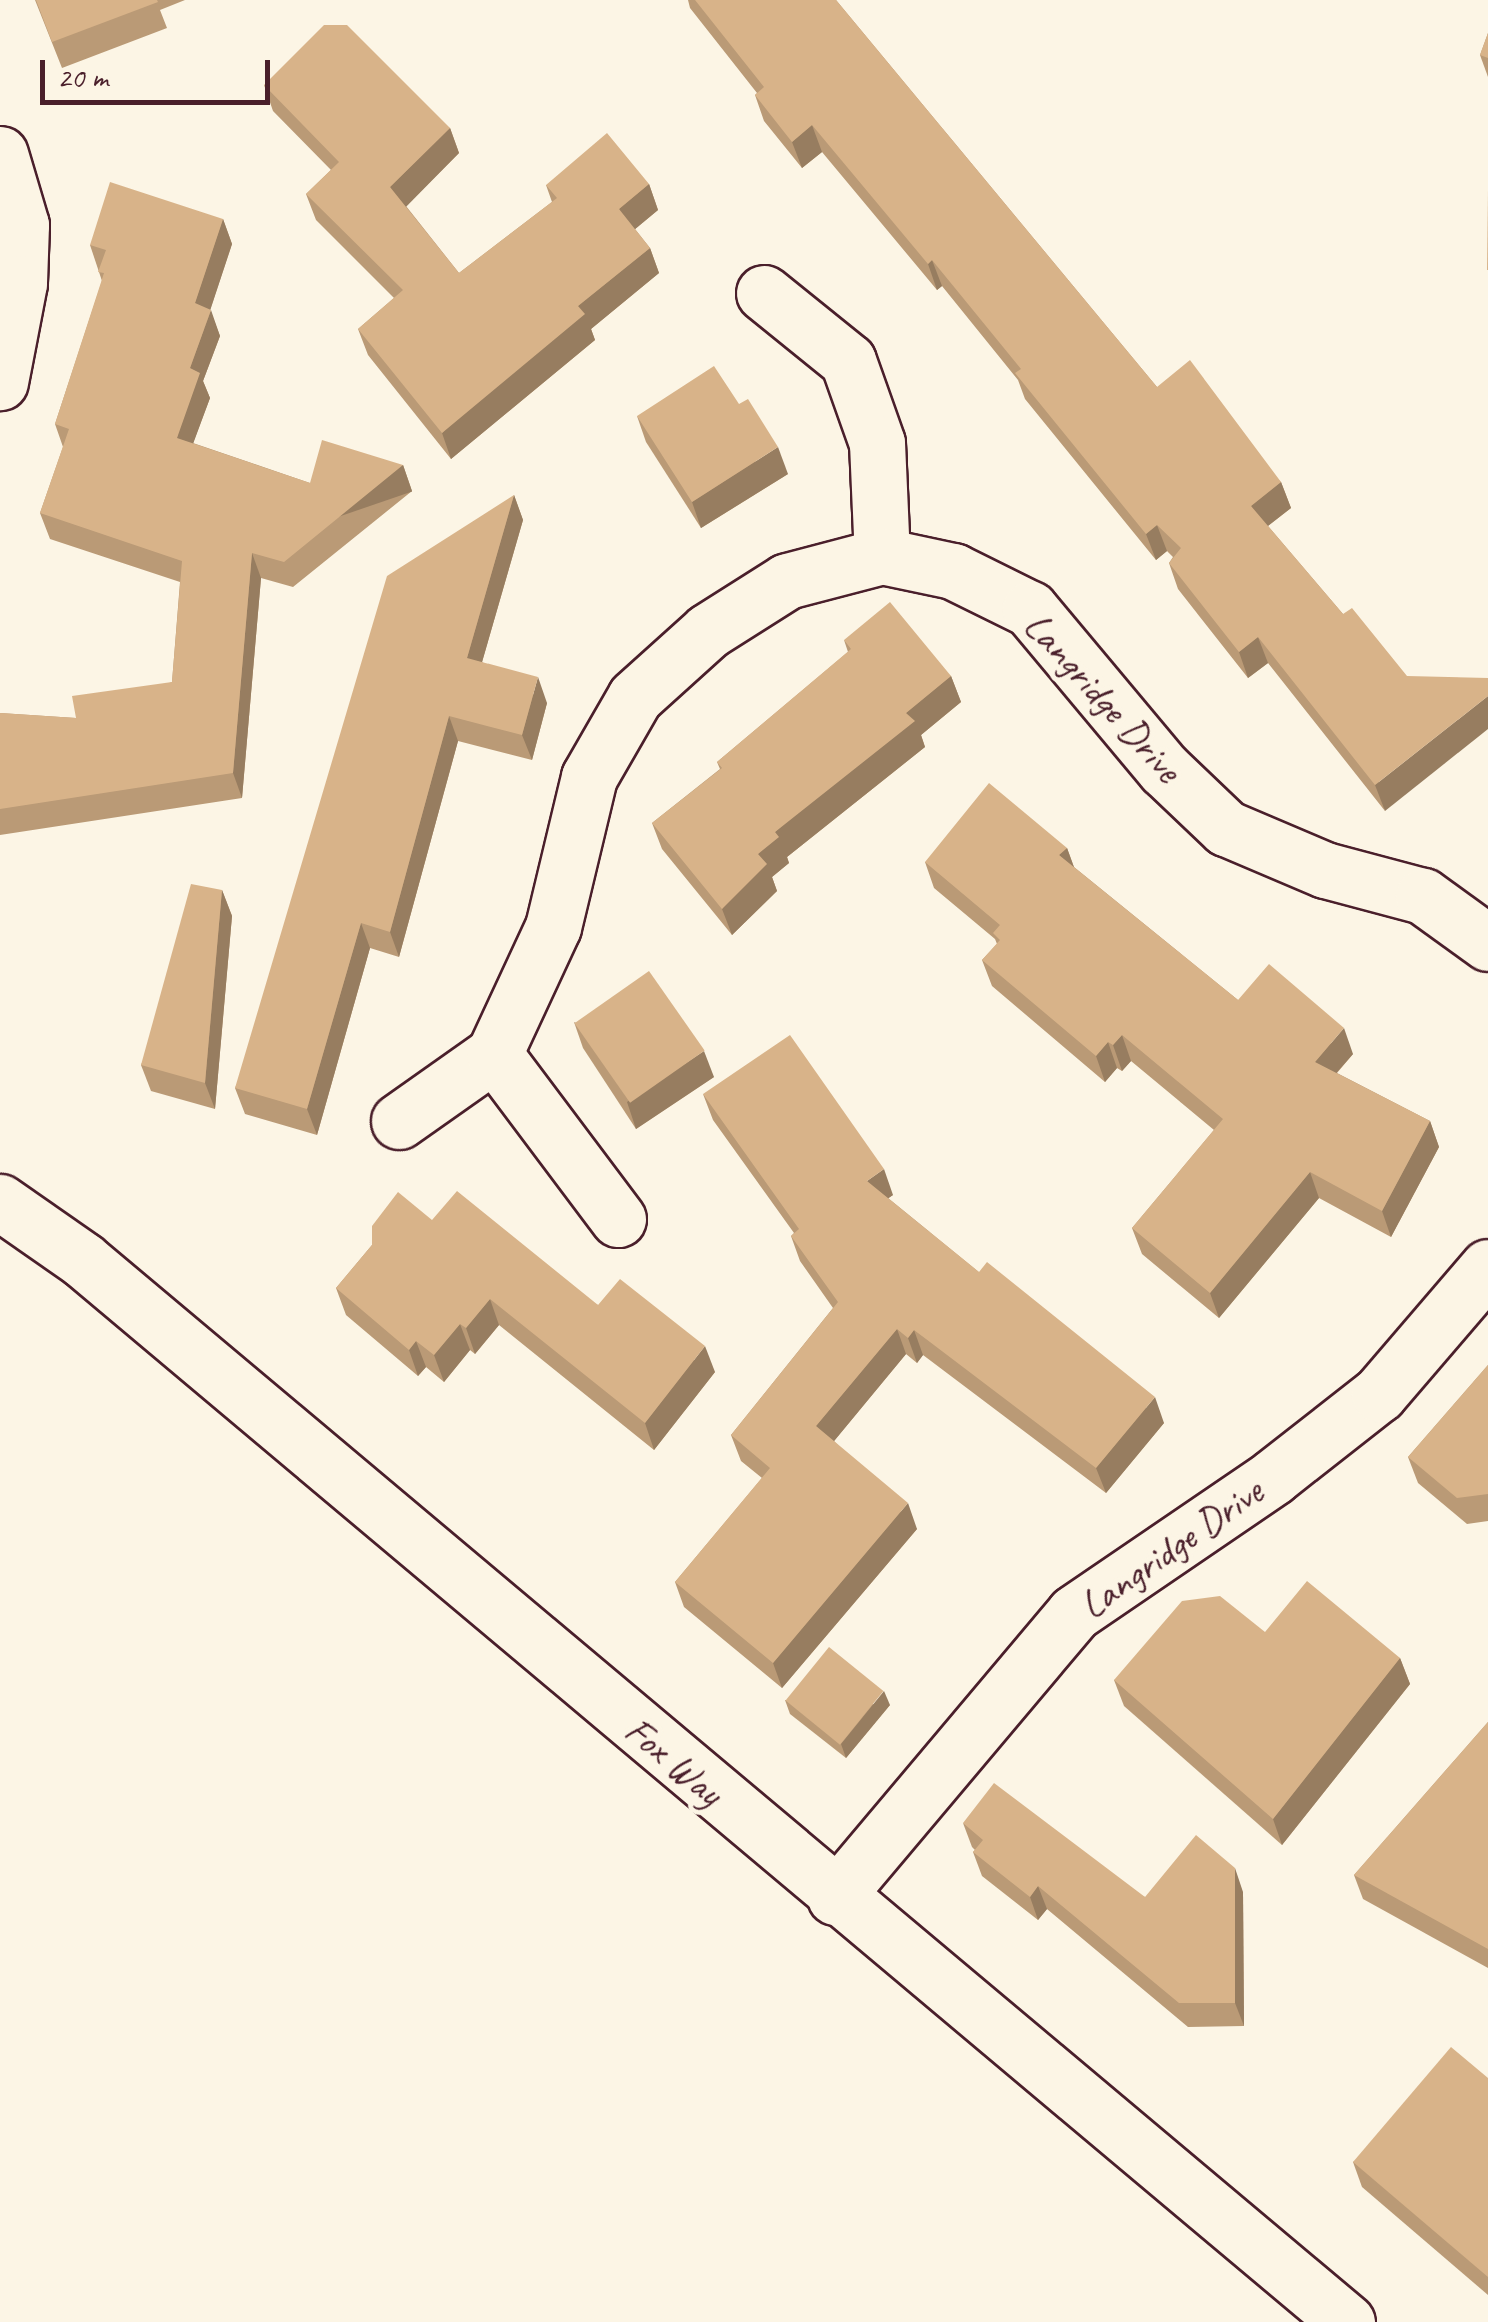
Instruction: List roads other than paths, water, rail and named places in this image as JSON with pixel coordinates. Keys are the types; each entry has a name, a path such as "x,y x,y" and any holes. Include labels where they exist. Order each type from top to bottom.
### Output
{"street":[{"path":"0,154 22,225 19,283 0,382"},
{"path":"764,292 848,362 877,443 882,556"},
{"name":"Langridge Drive","path":"494,1054 553,927 589,777 636,697 708,631 786,581 882,556 953,570 1030,609 1164,769 1226,828 1325,870 1423,896 1488,944"},
{"path":"399,1120 494,1054 618,1218"},
{"name":"Fox Way","path":"0,1202 82,1260 835,1897 1347,2322"},
{"name":"Langridge Drive","path":"835,1897 1074,1612 1272,1477 1378,1394 1488,1267"}]}
